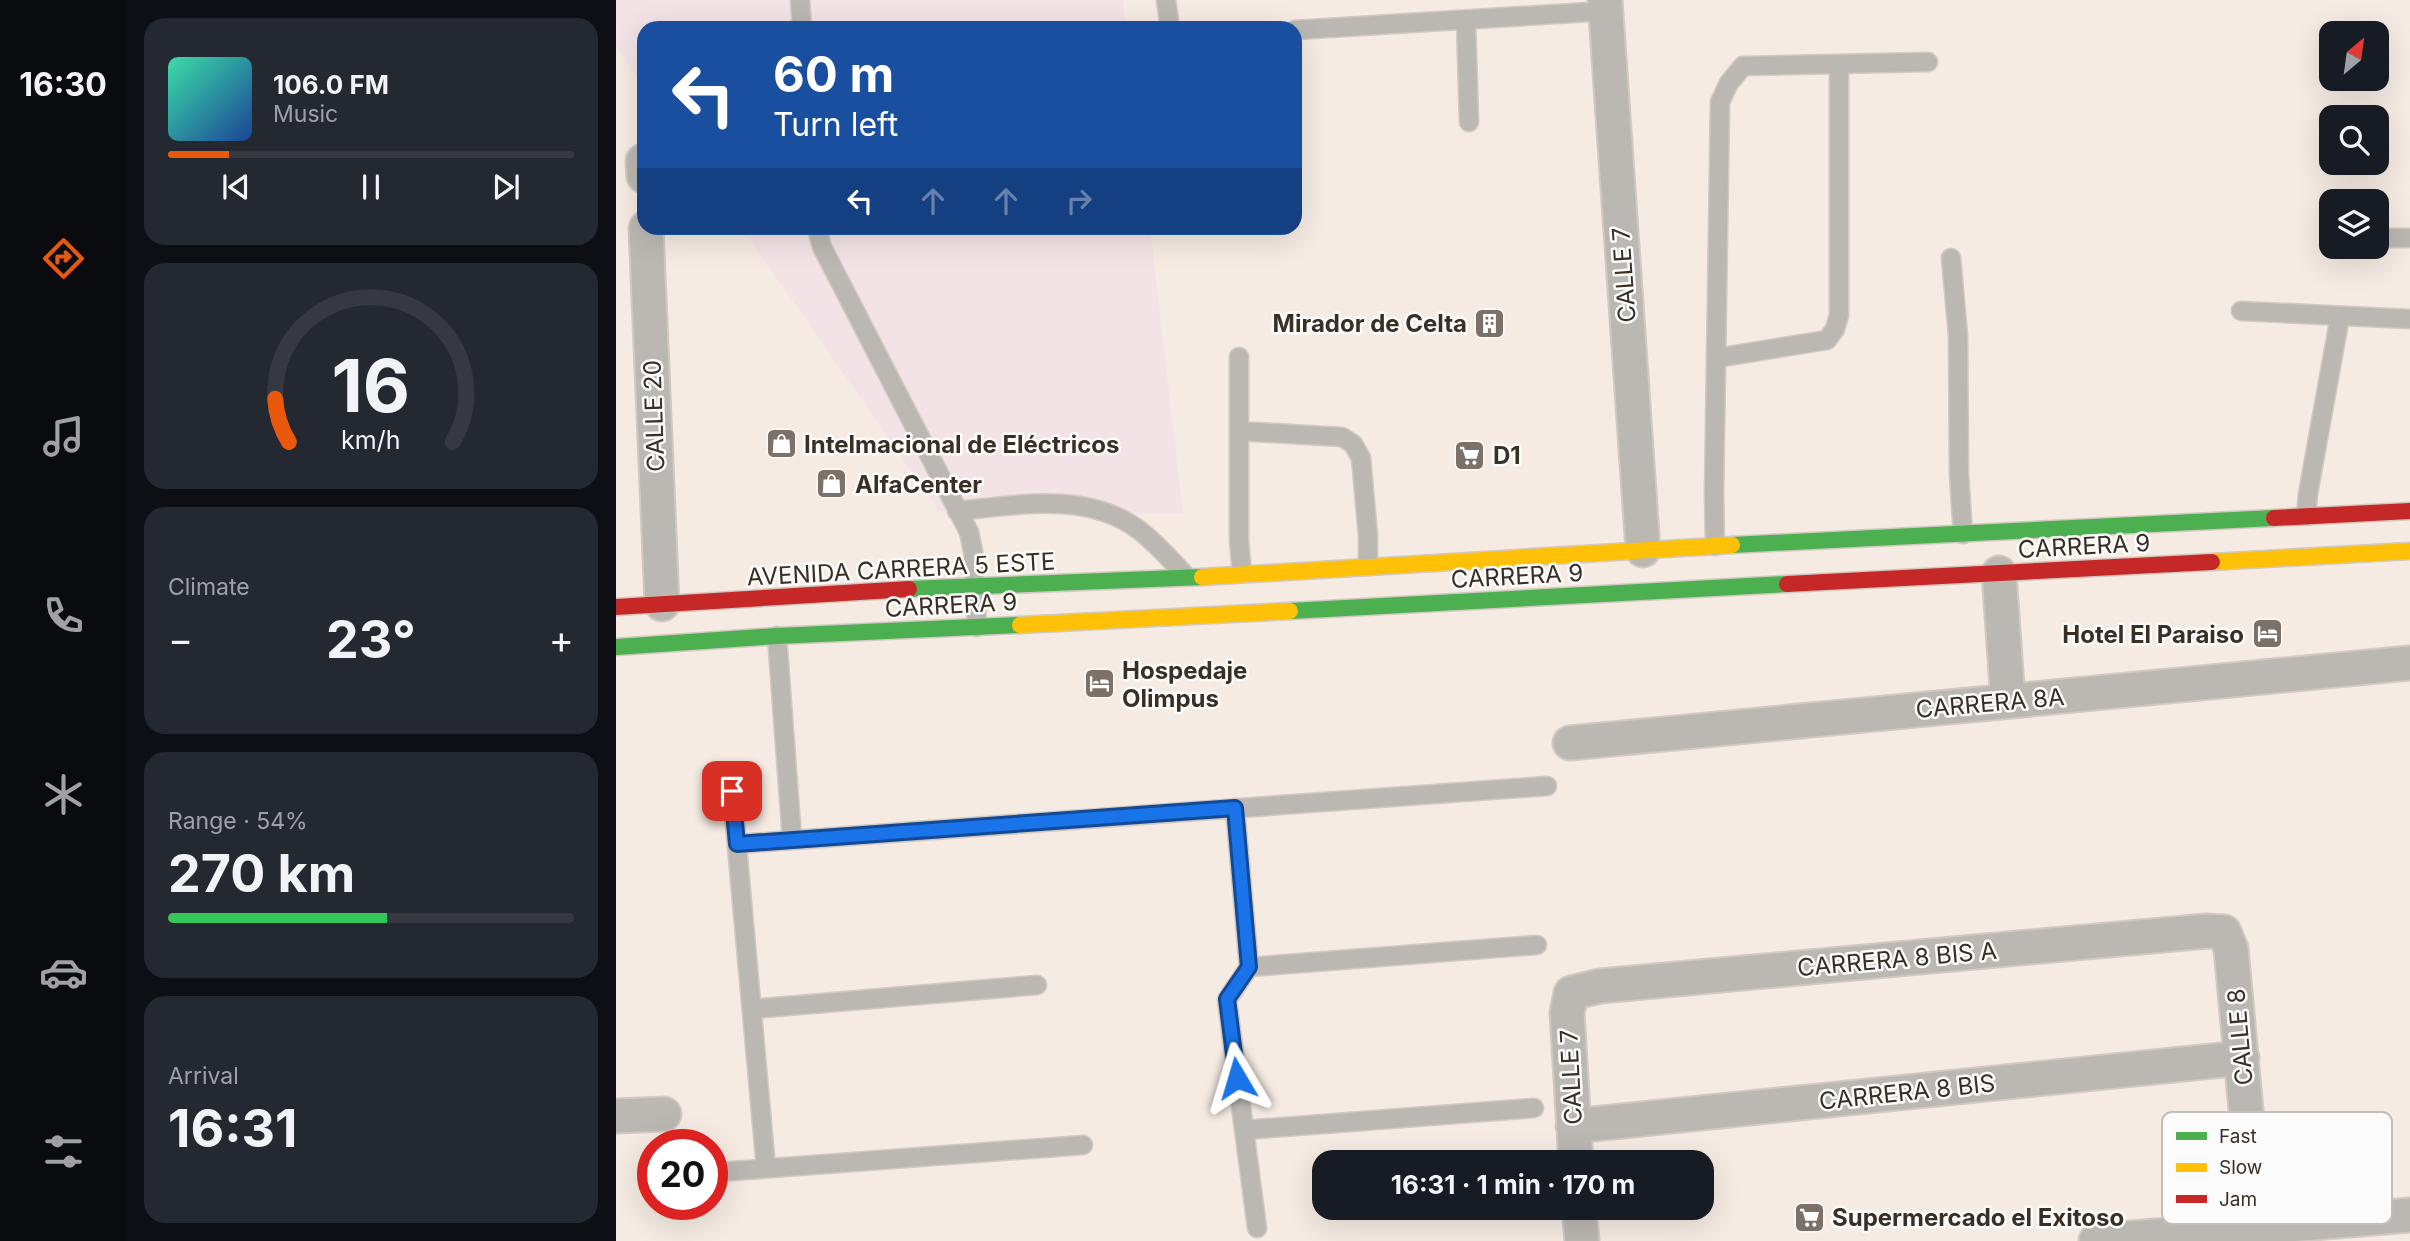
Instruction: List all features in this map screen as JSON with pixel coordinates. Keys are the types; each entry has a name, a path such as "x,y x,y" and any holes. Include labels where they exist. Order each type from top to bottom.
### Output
{"main road":[{"name":"CARRERA 9","path":"1188,578 1715,546 2410,511"},
{"name":"CARRERA 9","path":"622,647 777,636 2410,551"},
{"name":"AVENIDA CARRERA 5 ESTE","path":"616,607 976,585 1188,578"}],"street":[{"name":"CALLE 7","path":"1605,6 1643,550"},
{"name":"CALLE 20","path":"646,235 662,604"},
{"path":"1999,573 2008,701"},
{"name":"CARRERA 8A","path":"1570,743 2410,663"},
{"name":"CARRERA 8 BIS A","path":"1571,993 1600,986 2207,931 2224,932"},
{"name":"CALLE 8","path":"2224,932 2231,949 2247,1112"},
{"name":"CALLE 7","path":"1571,993 1567,1013 1575,1150"},
{"name":"CARRERA 8 BIS","path":"1573,1126 2242,1058"},
{"path":"616,1116 664,1114"},
{"path":"2392,1219 2410,1215"},
{"path":"1580,1220 1582,1241"},
{"name":"CALLE 8","path":"2257,1224 2257,1228"},
{"path":"2096,1241 2257,1228 2338,1231 2370,1224"}],"lane":[{"path":"800,0 802,21"},
{"path":"1167,0 1169,21"},
{"path":"1302,30 1466,20 1605,6"},
{"path":"1466,20 1469,122"},
{"path":"1715,546 1720,102 1729,83 1743,66 1928,62"},
{"path":"1716,358 1827,340 1835,330 1839,314 1839,64"},
{"path":"819,235 822,247 969,533 976,585 977,627"},
{"path":"2389,238 2410,238"},
{"path":"1951,258 1958,335 1959,475 1963,534"},
{"path":"2241,311 2410,319"},
{"path":"2306,516 2340,316"},
{"path":"1239,357 1239,541 1242,573"},
{"path":"1239,431 1342,437 1353,444 1361,458 1368,566"},
{"path":"957,511 1042,502 1093,509 1118,517 1140,531 1188,578"},
{"path":"777,636 792,839"},
{"path":"737,844 1547,786"},
{"path":"732,791 766,1168"},
{"path":"1235,808 1249,967 1227,999 1257,1228"},
{"path":"1249,967 1537,945"},
{"path":"752,1010 1037,985"},
{"path":"1244,1130 1534,1108"},
{"path":"728,1170 1083,1145"}],"shaded area":[{"path":"616,0 1123,0 1125,21 637,21 637,77 616,46"},
{"path":"747,235 1151,235 1183,514 939,511"}],"traffic: fast":[{"path":"1732,545 2274,518"},
{"path":"909,589 1202,577"},
{"path":"1290,611 1787,584"},
{"path":"616,647 777,636 1020,625"}],"traffic: slow":[{"path":"1202,577 1732,545"},
{"path":"2212,562 2410,551"},
{"path":"1020,625 1290,611"}],"traffic: jam":[{"path":"2274,518 2410,511"},
{"path":"1787,584 2212,562"},
{"path":"616,607 909,589"}],"place":[{"name":"Mirador de Celta","path":"1490,323"},
{"name":"Intelmacional de Eléctricos","path":"781,444"},
{"name":"D1","path":"1470,455"},
{"name":"AlfaCenter","path":"832,484"},
{"name":"Hotel El Paraiso","path":"2267,634"},
{"name":"Hospedaje Olimpus","path":"1099,684"},
{"name":"Supermercado el Exitoso","path":"1809,1217"}],"route":[{"path":"732,791 737,844 1235,808 1249,967 1227,999 1237,1078"}]}
